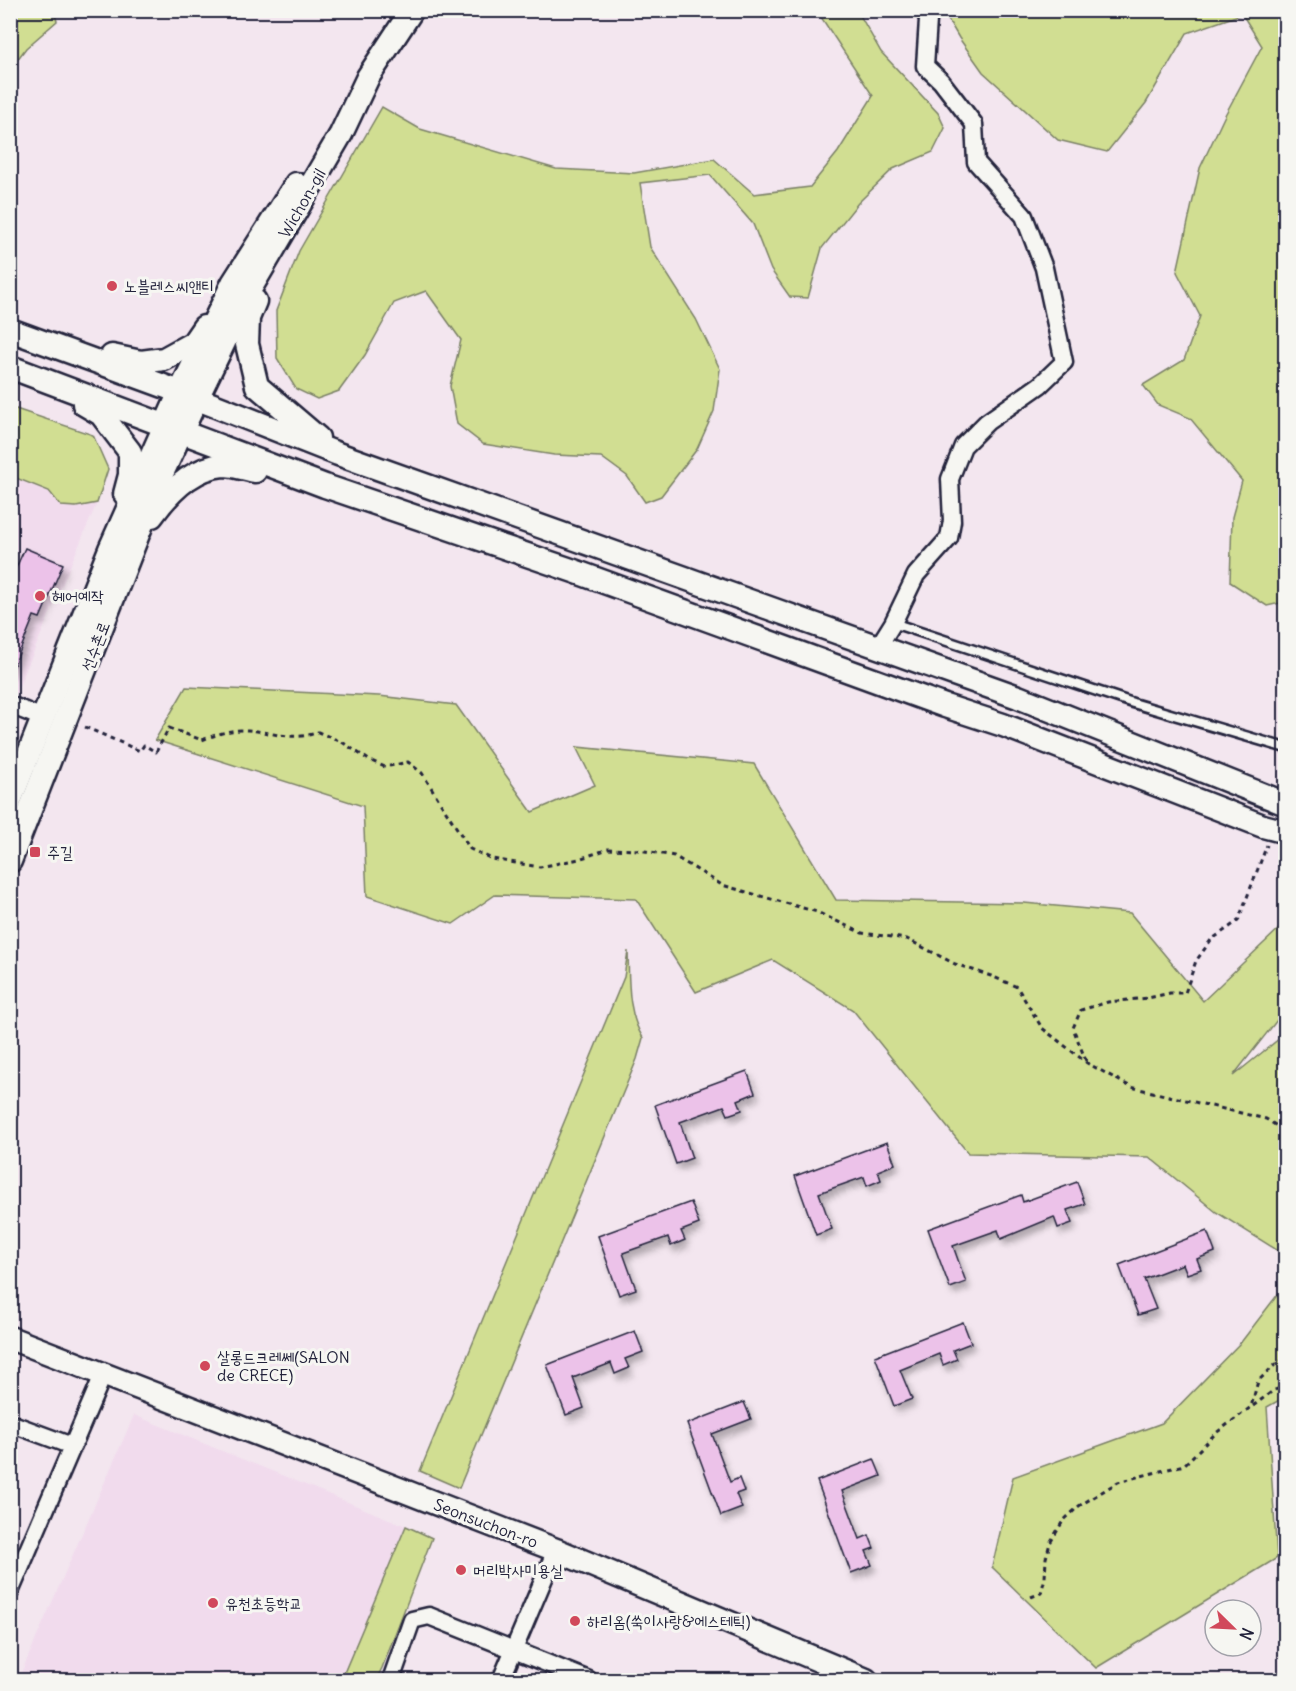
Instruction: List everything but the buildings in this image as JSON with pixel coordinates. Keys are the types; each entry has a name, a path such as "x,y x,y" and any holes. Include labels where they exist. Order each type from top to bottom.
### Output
{"street":[{"name":"Wichon-gil","path":"189,395 341,134 368,77 412,10"},
{"path":"878,647 893,623 916,575 950,538 952,521 950,479 963,446 987,422 1040,385 1064,362 1044,268 1024,216 976,162 974,124 941,81 925,66 928,20 925,10"},
{"path":"49,344 141,362 164,359 193,343 304,171 341,134"},
{"path":"274,250 248,318 247,344 256,386 290,417 338,454"},
{"path":"189,395 233,283"},
{"path":"10,330 189,395 338,454 1018,697 1286,804"},
{"path":"10,368 325,486 574,571 934,702 1004,725 1263,826 1280,830"},
{"path":"40,379 100,414 130,452 130,474 110,549"},
{"name":"선수촌로","path":"10,801 110,549 174,429 189,395"},
{"name":"선수촌로","path":"10,861 160,478 174,429"},
{"path":"137,537 160,504 196,472 224,465 325,486"},
{"path":"10,705 44,718"},
{"name":"Seonsuchon-ro","path":"10,1338 556,1550 852,1678"},
{"path":"10,1592 103,1375"},
{"path":"10,1423 72,1446"},
{"path":"501,1680 556,1550"},
{"path":"391,1680 412,1620 429,1616 589,1680"}],"lane":[{"path":"893,623 1133,703 1286,748"}],"path":[{"path":"85,727 140,751 144,745 156,752 169,728 202,740 225,731 246,730 287,737 309,736 318,732 342,742 369,760 385,767 408,762 422,772 470,849 492,859 540,867 579,859 608,849 639,850 674,856 722,885 817,912 862,933 907,939 955,964 1017,987 1042,1028 1087,1063 1131,1087 1266,1119 1286,1132"},
{"path":"1087,1063 1073,1028 1082,1010 1108,1002 1185,993 1196,962 1211,940 1238,921 1280,830"},
{"path":"1251,1407 1258,1381 1286,1359"},
{"path":"1031,1597 1041,1593 1050,1543 1063,1521 1079,1506 1118,1482 1184,1465 1216,1433 1275,1390 1286,1388"}],"shaded area":[{"path":"11,472 97,503 11,705"},
{"name":"유천초등학교","path":"134,1415 406,1526 341,1680 18,1680"}],"green space":[{"path":"11,10 54,11 57,21 26,48 11,68"},
{"path":"857,10 881,52 938,113 945,128 933,152 893,169 858,203 822,248 808,298 790,297 771,270 753,224 710,175 640,183 650,247 696,319 720,369 714,411 697,449 661,496 645,502 627,476 601,457 554,455 483,444 457,424 450,386 461,340 426,291 394,303 365,355 339,391 317,399 296,389 277,358 276,311 299,251 382,107 420,129 556,169 634,173 714,159 754,194 810,187 838,152 873,96 817,11"},
{"path":"943,11 1285,11 1285,602 1267,606 1230,582 1232,517 1242,481 1190,418 1158,405 1143,385 1184,360 1200,316 1177,272 1200,168 1262,46 1242,14 1187,33 1146,103 1107,152 1058,140 983,72"},
{"path":"10,407 93,435 108,469 97,503 76,507 61,506 49,491 11,476"},
{"path":"186,687 379,696 456,705 532,812 595,785 576,747 754,764 836,900 1024,903 1130,913 1203,1001 1285,923 1285,1010 1233,1076 1285,1034 1285,1255 1216,1212 1149,1157 968,1153 853,1010 773,960 696,992 636,899 495,895 453,924 367,896 363,806 155,740"},
{"path":"628,951 631,1007 643,1038 637,1059 459,1488 420,1471 624,977"},
{"path":"1285,1285 1285,1397 1267,1407 1277,1558 1211,1598 1203,1598 1203,1603 1096,1668 992,1567 1013,1477 1162,1423 1242,1341"},
{"path":"406,1526 432,1538 382,1668 376,1680 341,1680"}],"place":[{"name":"노블레스씨앤티","path":"112,286"},
{"name":"헤어예작","path":"40,596"},
{"name":"주길","path":"35,852"},
{"name":"살롱드크레쎄(SALON de CRECE)","path":"205,1366"},
{"name":"머리박사미용실","path":"461,1570"},
{"name":"유천초등학교","path":"213,1603"},
{"name":"하리옴(쑥이사랑&에스테틱)","path":"575,1621"}]}
